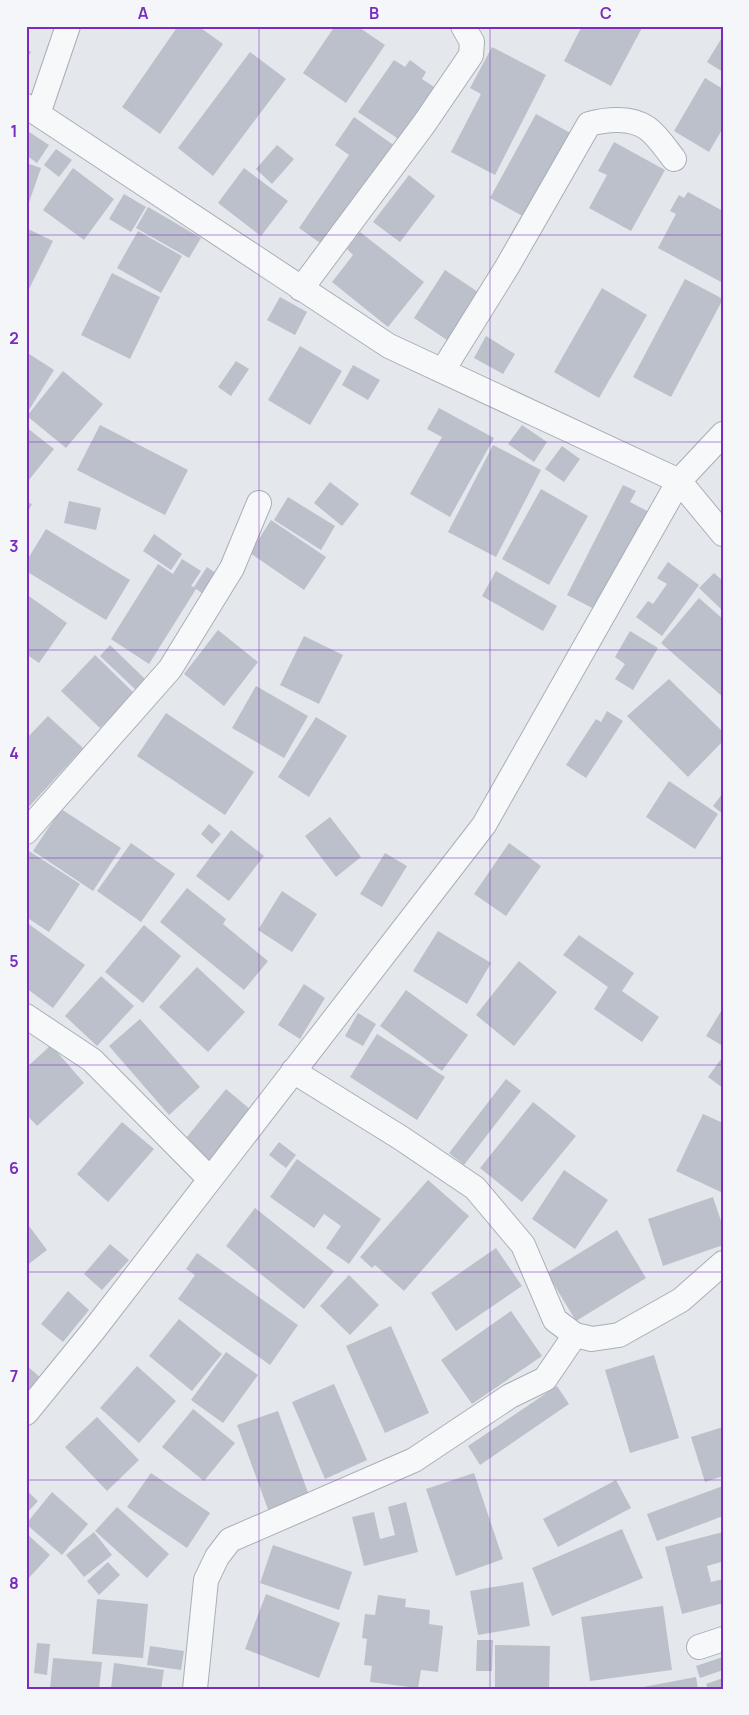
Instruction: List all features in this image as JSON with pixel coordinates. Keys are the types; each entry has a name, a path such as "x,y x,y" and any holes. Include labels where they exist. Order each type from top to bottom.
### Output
{"street":[{"path":"68,26 32,110 389,346 679,481 723,534"},
{"path":"301,289 424,124 471,55 472,42 463,26"},
{"path":"442,370 507,267 589,124 603,120 627,121 647,128 674,158"},
{"path":"26,1413 484,825 679,481 723,434"},
{"path":"26,832 170,669 232,568 259,503"},
{"path":"26,1016 92,1060 210,1179"},
{"path":"293,1071 400,1138 475,1188 523,1244 555,1320 575,1335 592,1339 619,1335 681,1300 723,1263"},
{"path":"545,1379 555,1320"},
{"path":"195,1689 206,1580 217,1557 230,1540 414,1460 510,1396 545,1379 575,1335"},
{"path":"699,1647 723,1639"}],"building":[{"path":"178,26 198,26 223,44 160,134 122,107"},
{"path":"335,26 357,26 385,45 346,103 303,73"},
{"path":"582,26 643,26 611,86 564,61"},
{"path":"723,36 723,72 707,62"},
{"path":"492,47 546,75 495,175 451,152 481,94 470,88"},
{"path":"26,49 31,52 26,60"},
{"path":"250,52 286,79 213,176 178,148"},
{"path":"394,60 405,67 410,60 426,72 422,79 436,88 400,140 358,112"},
{"path":"705,78 723,89 723,128 709,152 674,131"},
{"path":"536,114 574,135 528,219 490,198"},
{"path":"354,117 399,149 330,250 299,228 349,155 335,145"},
{"path":"26,130 49,145 37,163 26,155"},
{"path":"614,142 665,170 631,231 589,208 607,175 598,171"},
{"path":"277,145 294,159 272,184 256,169"},
{"path":"56,149 72,160 59,177 44,165"},
{"path":"26,163 41,168 27,208 26,208"},
{"path":"73,168 114,199 84,240 43,210"},
{"path":"244,168 288,201 261,236 218,203"},
{"path":"409,175 435,196 400,242 373,222"},
{"path":"688,192 723,211 723,283 658,248 676,214 670,211 679,195 684,198"},
{"path":"124,194 146,207 131,232 109,219"},
{"path":"148,207 201,238 189,258 136,228"},
{"path":"26,228 53,241 26,295"},
{"path":"138,231 182,256 161,293 117,268"},
{"path":"360,232 424,282 388,327 332,282 353,255 347,249"},
{"path":"445,270 484,296 453,344 414,318"},
{"path":"112,273 160,297 130,359 81,335"},
{"path":"685,279 723,299 671,397 633,377"},
{"path":"602,288 647,315 599,398 554,372"},
{"path":"280,297 307,312 295,335 267,320"},
{"path":"486,336 515,354 503,374 474,358"},
{"path":"300,346 342,371 310,425 268,400"},
{"path":"26,352 54,370 29,410 26,408"},
{"path":"236,361 249,369 231,396 218,387"},
{"path":"353,365 380,380 368,400 342,385"},
{"path":"63,371 103,404 66,448 27,416"},
{"path":"439,408 494,438 450,517 410,494 442,437 427,429"},
{"path":"100,425 188,470 165,515 77,470"},
{"path":"522,425 547,442 534,462 508,444"},
{"path":"26,427 54,449 28,481 26,480"},
{"path":"493,445 541,470 496,557 448,532"},
{"path":"562,446 580,459 564,482 545,469"},
{"path":"330,482 359,504 342,526 314,503"},
{"path":"623,485 636,491 630,502 653,514 602,613 567,595"},
{"path":"541,489 588,516 549,585 502,559"},
{"path":"288,497 335,526 321,550 274,520"},
{"path":"69,501 101,508 96,530 64,523"},
{"path":"26,502 32,504 26,515"},
{"path":"271,520 326,557 304,590 250,553"},
{"path":"46,529 130,580 106,620 26,571 26,562"},
{"path":"154,534 182,554 171,570 143,551"},
{"path":"182,559 201,571 191,586 194,587 207,567 220,576 206,596 196,589 149,664 111,639 158,564 173,574"},
{"path":"668,562 699,585 662,636 636,617 648,601 653,604 667,584 657,578"},
{"path":"496,571 557,606 543,631 482,596"},
{"path":"714,573 723,581 723,611 699,588"},
{"path":"26,594 67,623 39,663 26,654"},
{"path":"699,598 723,619 723,697 661,643"},
{"path":"218,630 258,662 224,706 184,674"},
{"path":"630,631 658,648 633,690 615,679 625,664 615,657"},
{"path":"304,636 343,655 319,704 280,685"},
{"path":"110,645 147,681 137,691 100,656"},
{"path":"95,655 134,693 100,728 61,691"},
{"path":"669,679 723,732 723,741 688,777 627,716"},
{"path":"256,686 308,716 284,758 232,728"},
{"path":"607,711 623,721 586,778 566,765 596,719 601,722"},
{"path":"166,713 254,772 225,815 137,756"},
{"path":"48,716 83,748 26,810 26,739"},
{"path":"316,717 347,736 309,797 278,777"},
{"path":"669,781 718,814 695,849 646,817"},
{"path":"723,793 723,814 713,806"},
{"path":"61,809 121,848 93,891 33,851"},
{"path":"330,817 361,857 336,877 305,836"},
{"path":"209,824 221,834 212,844 201,834"},
{"path":"231,830 264,856 229,901 196,876"},
{"path":"131,843 175,874 141,922 97,891"},
{"path":"509,843 541,866 506,916 474,894"},
{"path":"29,851 80,884 49,932 26,917 26,855"},
{"path":"385,853 407,866 382,907 360,894"},
{"path":"187,888 226,919 223,924 268,961 244,990 160,922"},
{"path":"282,891 317,914 292,952 258,930"},
{"path":"26,922 85,965 53,1008 26,988"},
{"path":"144,925 181,956 143,1003 105,972"},
{"path":"438,931 491,963 467,1004 413,971"},
{"path":"579,935 634,973 622,991 659,1017 642,1042 594,1009 608,987 563,955"},
{"path":"519,961 557,992 514,1046 476,1015"},
{"path":"197,967 245,1012 208,1052 159,1007"},
{"path":"101,976 134,1006 97,1046 65,1016"},
{"path":"304,984 325,998 300,1039 278,1025"},
{"path":"406,990 468,1035 442,1071 380,1026"},
{"path":"723,1008 723,1046 706,1036"},
{"path":"358,1013 376,1024 363,1046 345,1036"},
{"path":"140,1019 200,1087 169,1115 109,1046"},
{"path":"377,1034 445,1077 417,1120 350,1077"},
{"path":"51,1045 84,1083 37,1126 26,1114 26,1068"},
{"path":"721,1059 723,1061 723,1088 708,1077"},
{"path":"506,1079 521,1091 464,1165 449,1153"},
{"path":"226,1089 251,1110 208,1164 182,1143"},
{"path":"533,1102 576,1136 522,1202 480,1168"},
{"path":"703,1114 723,1123 723,1193 676,1171"},
{"path":"122,1122 154,1149 108,1202 77,1174"},
{"path":"279,1142 296,1155 286,1168 269,1155"},
{"path":"297,1159 381,1219 349,1264 326,1248 341,1226 324,1214 314,1228 270,1197"},
{"path":"564,1170 608,1200 575,1249 532,1219"},
{"path":"428,1180 469,1216 404,1291 375,1265 372,1268 360,1257"},
{"path":"713,1197 723,1227 723,1245 663,1266 648,1219"},
{"path":"255,1208 334,1271 304,1309 226,1246"},
{"path":"26,1222 47,1250 26,1266"},
{"path":"617,1230 646,1278 576,1321 547,1273"},
{"path":"110,1244 129,1260 102,1290 84,1274"},
{"path":"496,1248 522,1286 456,1331 431,1293"},
{"path":"197,1253 298,1325 270,1365 178,1299 195,1275 186,1269"},
{"path":"349,1275 379,1305 350,1335 320,1306"},
{"path":"68,1291 89,1310 63,1342 41,1324"},
{"path":"511,1311 542,1356 472,1404 441,1360"},
{"path":"179,1319 222,1354 192,1391 149,1356"},
{"path":"391,1326 429,1413 385,1433 346,1346"},
{"path":"226,1352 258,1375 223,1423 191,1400"},
{"path":"654,1355 679,1438 630,1453 605,1370"},
{"path":"26,1365 42,1379 26,1398"},
{"path":"137,1366 176,1401 139,1443 100,1408"},
{"path":"334,1384 367,1460 325,1479 292,1402"},
{"path":"557,1386 569,1404 480,1465 468,1446"},
{"path":"193,1409 235,1443 204,1481 162,1447"},
{"path":"278,1411 310,1498 269,1512 237,1425"},
{"path":"97,1417 139,1460 107,1491 65,1447"},
{"path":"723,1427 723,1476 705,1482 691,1437"},
{"path":"151,1473 210,1513 187,1548 127,1507"},
{"path":"474,1473 503,1559 456,1576 426,1489"},
{"path":"616,1480 631,1508 558,1547 543,1519"},
{"path":"723,1486 723,1516 657,1541 647,1514"},
{"path":"26,1490 38,1501 26,1514"},
{"path":"52,1492 88,1524 62,1555 26,1524"},
{"path":"406,1502 418,1552 364,1566 352,1517 374,1512 380,1539 395,1535 388,1507"},
{"path":"117,1507 169,1554 147,1578 95,1531"},
{"path":"622,1529 643,1578 552,1616 532,1568"},
{"path":"94,1532 112,1555 84,1577 66,1555"},
{"path":"723,1532 723,1565 721,1562 707,1566 711,1582 723,1579 723,1603 682,1614 665,1547"},
{"path":"26,1533 50,1555 26,1581"},
{"path":"273,1545 352,1572 339,1610 260,1583"},
{"path":"108,1562 120,1575 99,1595 87,1581"},
{"path":"523,1582 530,1626 478,1635 470,1591"},
{"path":"266,1594 340,1623 319,1678 245,1649"},
{"path":"378,1595 406,1599 405,1607 430,1610 429,1624 443,1626 438,1672 421,1670 418,1688 370,1682 372,1666 364,1665 367,1639 362,1638 365,1614 375,1615"},
{"path":"97,1599 148,1604 143,1658 92,1654"},
{"path":"663,1606 672,1670 590,1681 581,1617"},
{"path":"477,1640 493,1640 492,1671 476,1671"},
{"path":"37,1643 50,1644 47,1675 34,1673"},
{"path":"495,1645 550,1646 549,1689 495,1689"},
{"path":"150,1646 184,1651 181,1670 147,1665"},
{"path":"723,1657 723,1670 700,1678 696,1666"},
{"path":"53,1658 102,1662 99,1689 50,1689"},
{"path":"114,1663 164,1670 161,1689 111,1689"},
{"path":"696,1677 698,1689 638,1689 638,1688"},
{"path":"723,1678 723,1689 708,1689 706,1684"}]}
